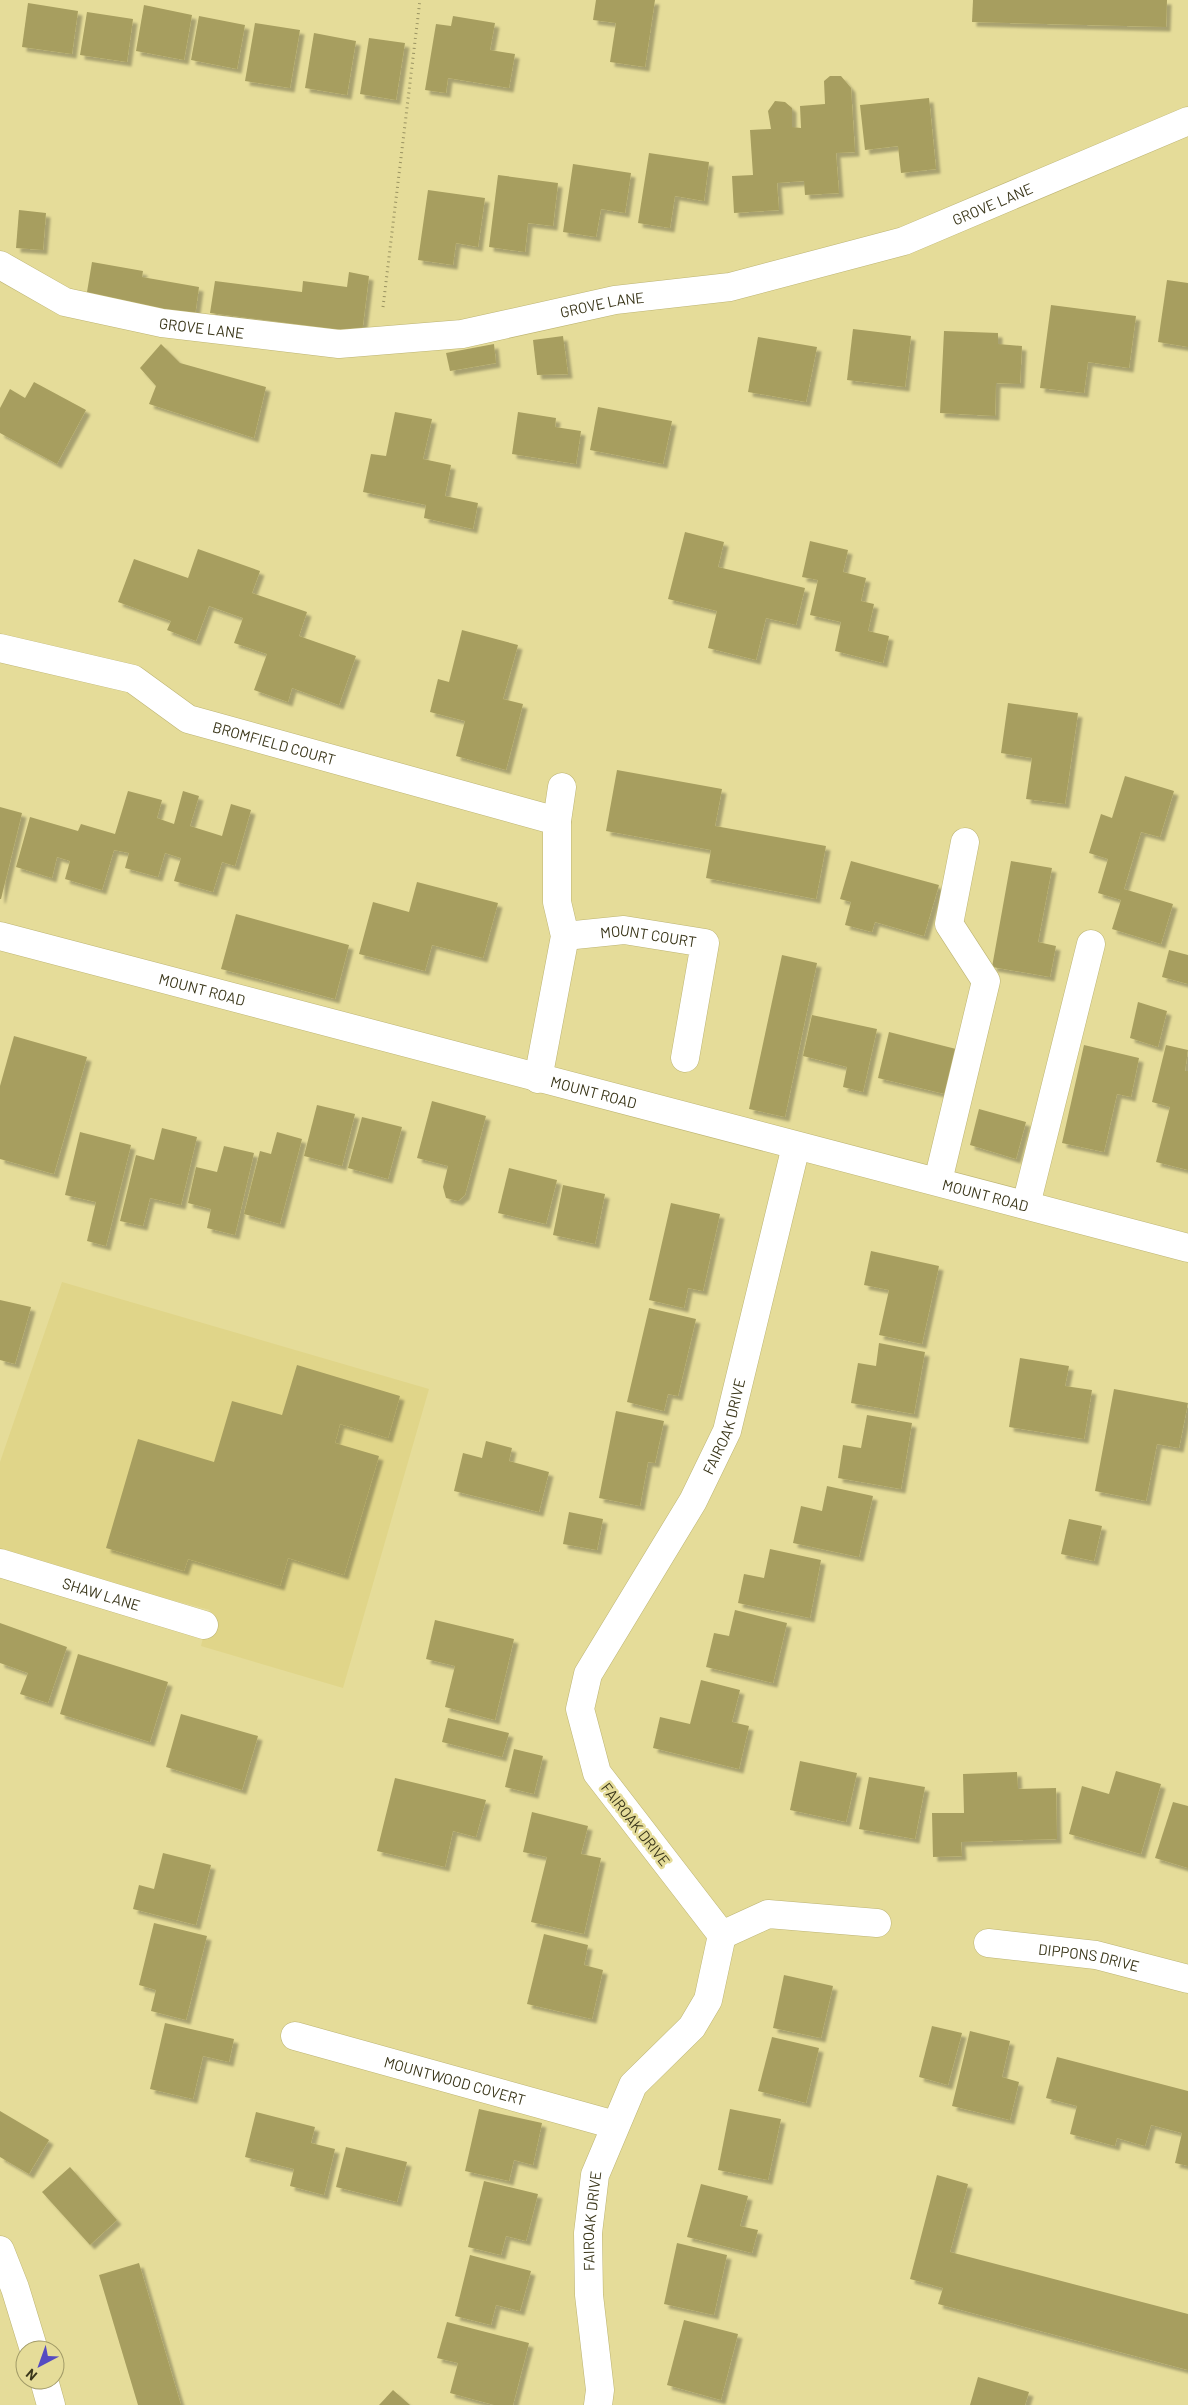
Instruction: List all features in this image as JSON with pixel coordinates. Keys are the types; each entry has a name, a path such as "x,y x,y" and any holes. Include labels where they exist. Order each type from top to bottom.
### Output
{"street":[{"name":"GROVE LANE","path":"0,265 65,302 162,322 339,344 462,334 615,300 730,287 904,242 1188,121"},
{"name":"BROMFIELD COURT","path":"0,648 133,679 188,718 557,820"},
{"path":"538,1079 565,936 557,902 557,820 562,787"},
{"path":"938,1181 986,980 949,924 966,842"},
{"name":"MOUNT COURT","path":"565,936 624,930 705,944 685,1058"},
{"name":"MOUNT ROAD","path":"0,936 538,1079 938,1181 1188,1248"},
{"path":"1026,1205 1091,944"},
{"name":"FAIROAK DRIVE","path":"598,2405 600,2390 589,2295 588,2233 595,2175 633,2085 692,2027 708,2000 722,1935 597,1774 580,1709 588,1674 693,1501 727,1431 796,1146"},
{"name":"SHAW LANE","path":"0,1563 204,1625"},
{"path":"722,1935 768,1914 877,1923"},
{"name":"DIPPONS DRIVE","path":"988,1943 1096,1955 1188,1979"},
{"name":"MOUNTWOOD COVERT","path":"295,2036 615,2124"},
{"path":"0,2250 15,2288 31,2340"},
{"path":"47,2390 51,2405"}],"path":[{"path":"379,340 420,0"}],"shaded area":[{"path":"62,1282 429,1389 343,1688 201,1646 210,1610 0,1555 0,1462"}],"building":[{"path":"596,0 655,0 645,67 610,62 616,23 593,20"},
{"path":"973,0 1167,0 1166,27 972,22"},
{"path":"28,3 78,11 72,54 22,47"},
{"path":"144,5 192,15 184,60 136,51"},
{"path":"87,12 133,19 127,62 80,55"},
{"path":"199,16 245,25 237,69 191,60"},
{"path":"453,16 495,23 490,50 515,54 509,88 448,78 446,93 425,90 436,24 451,26"},
{"path":"255,23 300,30 290,88 245,81"},
{"path":"314,33 356,41 347,95 305,88"},
{"path":"369,38 405,43 396,100 360,94"},
{"path":"830,76 841,76 851,88 855,152 836,153 839,193 805,195 804,181 777,183 779,210 734,213 732,176 753,175 750,130 771,129 768,111 775,101 785,102 792,108 792,127 801,128 800,106 825,104 824,81"},
{"path":"929,98 936,169 901,173 898,146 865,150 860,105"},
{"path":"649,153 709,162 704,201 675,196 670,228 638,223"},
{"path":"573,164 631,173 625,213 601,209 596,237 563,232"},
{"path":"498,175 558,183 553,226 528,223 525,252 489,247"},
{"path":"428,190 485,198 478,247 456,243 453,265 418,260"},
{"path":"19,210 46,213 43,250 16,248"},
{"path":"92,262 143,271 142,277 199,287 195,316 86,298"},
{"path":"349,272 369,276 362,333 210,313 215,281 302,292 303,281 347,287"},
{"path":"1167,280 1188,283 1188,347 1158,342"},
{"path":"1051,305 1136,316 1129,368 1088,362 1084,393 1040,388"},
{"path":"853,329 911,336 905,387 847,380"},
{"path":"944,331 998,333 998,344 1022,346 1020,384 996,383 995,416 940,413"},
{"path":"563,336 568,374 537,375 533,340"},
{"path":"758,337 817,347 806,402 748,392"},
{"path":"161,344 180,363 266,387 254,438 149,404 156,386 140,368"},
{"path":"494,344 496,363 450,371 446,353"},
{"path":"34,382 86,410 57,464 0,433 0,408 10,389 25,398"},
{"path":"598,407 672,421 663,464 590,450"},
{"path":"395,412 432,419 423,459 451,465 445,496 478,503 473,529 424,518 426,505 363,492 371,454 386,456"},
{"path":"518,412 556,418 555,427 581,431 576,464 512,454"},
{"path":"685,532 724,542 718,567 805,588 796,625 766,618 756,660 708,648 717,611 668,599"},
{"path":"810,541 848,550 843,572 866,578 861,601 874,604 868,631 889,636 883,663 835,651 841,622 810,615 818,580 802,577"},
{"path":"198,549 260,571 252,593 307,612 299,636 356,656 339,705 292,688 288,702 254,690 267,654 234,643 243,618 209,606 196,641 167,630 171,621 118,602 134,559 188,578"},
{"path":"462,630 518,645 503,699 523,704 506,770 456,756 465,721 430,712 438,679 449,682"},
{"path":"1008,703 1078,713 1065,804 1026,799 1032,758 1001,753"},
{"path":"617,770 722,789 715,826 826,846 816,899 706,878 711,850 606,831"},
{"path":"1125,776 1174,791 1160,837 1141,832 1124,889 1173,904 1161,944 1112,929 1121,900 1098,893 1108,859 1089,853 1101,814 1112,818"},
{"path":"128,791 162,800 157,818 174,824 183,791 199,796 190,826 222,836 231,804 251,810 235,866 222,862 213,892 174,881 181,858 165,853 158,877 125,868 129,853 114,850 102,890 65,879 70,861 57,857 52,878 16,867 30,817 78,831 81,824 115,834"},
{"path":"0,807 22,813 1,899 0,899"},
{"path":"851,861 939,885 924,936 875,922 872,932 845,925 851,902 840,899"},
{"path":"1011,861 1052,868 1038,942 1056,946 1050,977 992,967"},
{"path":"417,882 498,903 483,958 432,945 425,971 359,954 373,902 409,912"},
{"path":"236,914 349,945 335,999 221,969"},
{"path":"1169,950 1188,955 1188,984 1162,977"},
{"path":"782,955 817,963 785,1117 749,1109"},
{"path":"1138,1002 1167,1011 1158,1047 1130,1038"},
{"path":"812,1015 877,1029 863,1092 843,1087 847,1067 803,1056"},
{"path":"889,1032 960,1050 949,1095 878,1078"},
{"path":"14,1036 87,1057 54,1174 0,1159 0,1086"},
{"path":"1084,1045 1139,1058 1131,1097 1117,1094 1104,1152 1062,1143"},
{"path":"1166,1045 1188,1050 1185,1071 1188,1071 1188,1170 1156,1162 1170,1107 1152,1102"},
{"path":"432,1101 486,1116 465,1195 458,1201 446,1198 443,1187 448,1166 417,1158"},
{"path":"317,1105 355,1114 342,1166 304,1156"},
{"path":"979,1109 1026,1122 1016,1159 970,1145"},
{"path":"362,1117 402,1127 388,1179 348,1168"},
{"path":"162,1128 197,1137 181,1205 150,1198 143,1226 120,1221 136,1155 154,1160"},
{"path":"80,1132 131,1145 106,1246 87,1241 96,1202 65,1195"},
{"path":"277,1132 302,1139 280,1224 244,1214 260,1151 271,1154"},
{"path":"224,1146 254,1153 235,1235 207,1228 211,1209 188,1203 196,1167 217,1172"},
{"path":"509,1168 557,1180 546,1224 498,1213"},
{"path":"563,1185 605,1194 595,1244 553,1235"},
{"path":"671,1203 720,1214 703,1291 688,1288 684,1308 649,1300"},
{"path":"871,1251 939,1266 922,1344 879,1335 889,1290 864,1285"},
{"path":"0,1300 31,1307 15,1364 0,1360"},
{"path":"649,1308 696,1319 678,1396 668,1394 664,1411 627,1402"},
{"path":"879,1343 925,1352 914,1414 851,1403 858,1363 876,1366"},
{"path":"1020,1358 1069,1366 1065,1386 1092,1390 1084,1439 1009,1427"},
{"path":"297,1365 400,1396 388,1438 340,1424 335,1443 379,1456 344,1575 288,1558 280,1586 188,1559 184,1571 106,1548 138,1439 214,1462 232,1401 282,1415"},
{"path":"1114,1389 1188,1403 1179,1448 1157,1444 1146,1501 1095,1491"},
{"path":"616,1411 664,1421 655,1463 648,1462 640,1506 599,1498"},
{"path":"867,1415 912,1423 901,1489 838,1478 843,1445 861,1448"},
{"path":"486,1441 512,1448 509,1461 549,1472 539,1512 454,1491 463,1453 482,1458"},
{"path":"827,1486 873,1496 859,1557 793,1543 801,1506 822,1511"},
{"path":"569,1512 603,1519 597,1550 563,1544"},
{"path":"1069,1519 1102,1526 1094,1561 1061,1554"},
{"path":"770,1549 821,1560 810,1618 738,1603 744,1574 764,1578"},
{"path":"735,1610 787,1623 773,1683 706,1667 714,1633 729,1636"},
{"path":"435,1620 514,1639 495,1720 445,1707 455,1666 426,1659"},
{"path":"0,1623 67,1647 48,1703 20,1694 28,1673 0,1663"},
{"path":"78,1654 168,1682 150,1742 60,1714"},
{"path":"701,1680 740,1690 732,1722 749,1726 739,1769 653,1748 660,1717 690,1724"},
{"path":"181,1714 258,1736 242,1790 166,1767"},
{"path":"448,1718 509,1733 502,1757 442,1742"},
{"path":"514,1749 543,1756 534,1794 505,1787"},
{"path":"800,1761 857,1773 846,1822 790,1810"},
{"path":"1116,1771 1161,1784 1141,1854 1069,1834 1082,1786 1109,1794"},
{"path":"1017,1772 1018,1789 1056,1788 1057,1839 961,1842 962,1856 933,1857 932,1813 964,1813 963,1774"},
{"path":"869,1777 925,1787 915,1839 859,1829"},
{"path":"395,1778 486,1800 476,1837 453,1831 445,1867 377,1851"},
{"path":"1173,1802 1188,1806 1188,1868 1155,1858"},
{"path":"532,1812 588,1826 581,1854 601,1858 584,1934 531,1922 547,1857 523,1852"},
{"path":"163,1853 211,1865 196,1925 133,1909 139,1885 154,1889"},
{"path":"154,1923 207,1936 186,2020 151,2011 156,1990 139,1985"},
{"path":"544,1934 588,1945 584,1965 603,1970 592,2019 527,2004"},
{"path":"784,1975 833,1986 821,2038 773,2028"},
{"path":"165,2023 234,2039 229,2062 203,2056 193,2099 150,2089"},
{"path":"932,2026 962,2033 948,2085 919,2077"},
{"path":"970,2031 1010,2041 1002,2077 1019,2082 1010,2120 952,2106"},
{"path":"772,2037 819,2048 806,2103 758,2091"},
{"path":"1057,2057 1188,2091 1188,2166 1175,2163 1182,2133 1151,2125 1145,2146 1117,2138 1115,2146 1070,2134 1077,2106 1046,2098"},
{"path":"479,2109 542,2123 533,2165 514,2160 509,2181 465,2171"},
{"path":"730,2109 781,2119 768,2180 718,2170"},
{"path":"0,2111 49,2140 29,2174 0,2157"},
{"path":"256,2112 315,2127 311,2143 335,2149 324,2195 290,2186 294,2169 245,2157"},
{"path":"346,2147 407,2162 397,2202 336,2187"},
{"path":"70,2167 117,2220 90,2245 42,2192"},
{"path":"937,2175 968,2184 950,2252 1188,2314 1188,2370 938,2304 943,2288 910,2279"},
{"path":"484,2181 538,2194 526,2241 506,2236 501,2255 468,2247"},
{"path":"701,2184 748,2196 740,2226 758,2230 752,2253 687,2237"},
{"path":"677,2243 727,2255 714,2315 664,2304"},
{"path":"470,2255 531,2271 520,2311 496,2305 491,2325 455,2316"},
{"path":"139,2263 181,2405 138,2405 99,2275"},
{"path":"684,2320 738,2334 721,2400 667,2385"},
{"path":"447,2322 529,2343 513,2405 494,2405 450,2393 458,2363 437,2358"},
{"path":"978,2377 1029,2392 1025,2405 970,2405"},
{"path":"393,2390 410,2405 379,2405"}]}
